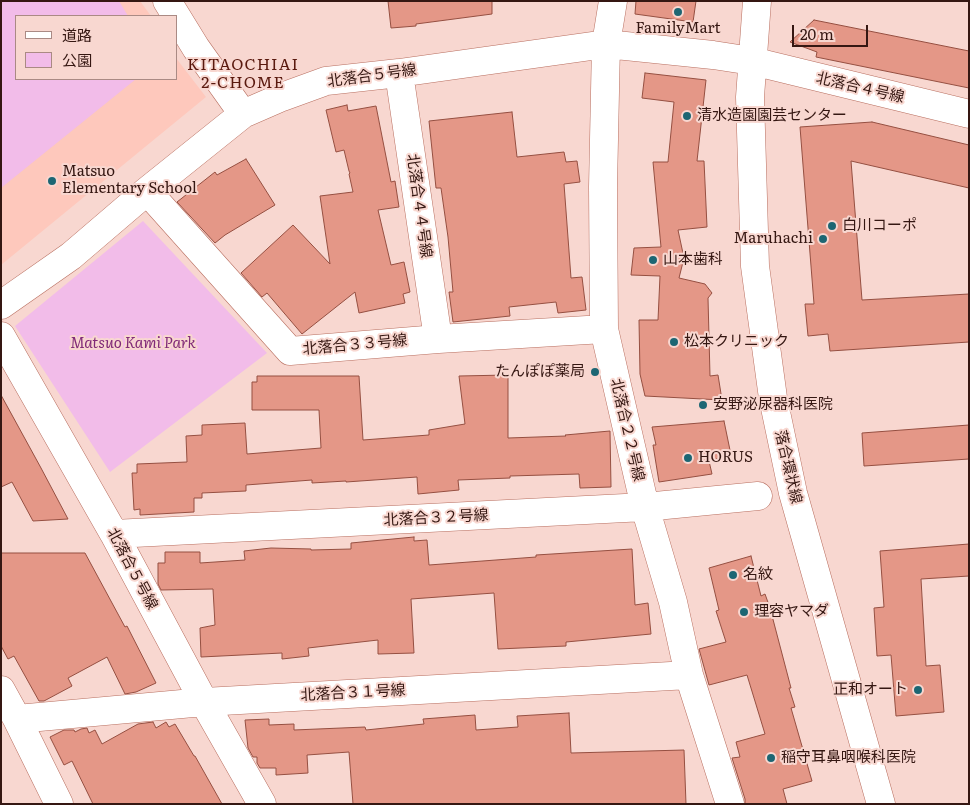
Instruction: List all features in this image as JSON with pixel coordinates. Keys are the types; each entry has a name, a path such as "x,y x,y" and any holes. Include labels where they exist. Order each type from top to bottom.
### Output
{"street":[{"path":"167,1 176,15"},
{"name":"北落合２２号線","path":"613,1 606,44 603,187 604,329 645,507 673,602 689,675 730,804"},
{"name":"落合環状線","path":"757,1 750,97 755,266 772,398 792,492 881,804"},
{"path":"178,19 196,48 243,114"},
{"name":"北落合５号線","path":"1,305 71,256 243,114 326,81 399,73 606,44 752,61"},
{"name":"北落合４号線","path":"752,61 969,114"},
{"name":"北落合４４号線","path":"399,73 438,339"},
{"name":"北落合３３号線","path":"147,192 290,351 438,339 604,329"},
{"name":"北落合５号線","path":"1,336 114,534 204,702 262,804"},
{"name":"北落合３２号線","path":"114,534 645,507 758,496"},
{"name":"北落合３１号線","path":"17,718 204,702 689,675"},
{"path":"1,690 17,718 59,804"}],"shaded area":[{"name":"Matsuo Elementary School","path":"1,1 140,1 150,15 15,15 15,80 178,80 178,61 206,97 1,265"}],"green space":[{"path":"1,1 119,1 127,15 15,15 15,80 135,80 1,188"},
{"name":"Matsuo Kami Park","path":"143,221 267,353 110,472 15,326"}],"building":[{"path":"388,1 492,1 492,14 391,28"},
{"path":"636,1 696,1 693,22 635,14"},
{"path":"814,20 969,51 969,88 816,57 817,52 790,42"},
{"path":"645,73 706,80 697,161 704,161 707,227 678,230 684,258 679,278 705,284 712,293 708,298 710,376 718,375 722,400 645,396 640,374 639,320 658,320 660,276 631,275 634,248 661,247 653,162 668,162 674,102 642,98"},
{"path":"347,105 348,111 376,106 391,182 395,181 399,207 378,210 391,265 404,262 410,292 403,294 405,303 359,313 355,292 302,334 267,293 262,297 241,273 293,225 330,264 320,196 353,192 344,150 336,152 326,110"},
{"path":"512,112 517,157 564,152 566,162 577,161 580,182 564,184 571,278 582,277 586,310 558,313 556,302 509,307 510,316 453,322 449,292 453,292 448,237 441,188 436,188 429,121"},
{"name":"白川コーポ","path":"872,122 969,145 969,188 851,161 862,300 969,294 969,342 830,351 828,334 808,336 805,304 814,304 800,127"},
{"path":"246,159 275,205 215,243 177,202 215,172 217,175"},
{"path":"508,375 508,438 566,436 610,431 611,487 580,488 579,474 458,480 459,490 418,494 417,477 312,483 312,480 246,485 246,491 202,493 202,498 194,498 194,512 140,515 140,509 134,510 132,473 137,473 137,464 187,462 186,436 202,435 202,425 245,423 247,454 321,448 319,410 252,410 252,382 257,382 257,376 359,376 363,440 429,435 429,430 465,424 459,376"},
{"path":"1,395 68,519 33,521 12,482 1,487"},
{"name":"HORUS","path":"724,421 731,455 709,461 712,474 659,482 653,445 656,445 652,427"},
{"path":"969,425 969,459 864,466 862,433"},
{"path":"414,537 414,541 427,540 429,565 536,557 536,555 632,549 635,605 648,603 651,634 566,642 566,646 498,649 494,593 411,599 414,653 378,654 378,640 308,648 309,656 282,659 282,653 201,657 200,628 215,625 213,589 161,590 158,584 158,563 165,563 165,552 200,552 200,563 245,560 244,551 271,548 351,549 351,543"},
{"path":"969,544 969,576 921,579 926,666 940,665 944,712 896,716 891,655 877,656 874,608 884,607 880,551"},
{"path":"1,553 85,553 125,627 127,626 156,683 136,692 125,694 107,657 68,678 72,686 44,701 39,701 14,656 8,659 1,646"},
{"path":"751,556 761,596 765,594 770,608 795,707 791,708 812,781 783,789 787,804 745,804 732,758 740,757 736,742 765,734 747,675 709,685 699,649 726,642 716,611 719,610 709,568"},
{"path":"569,713 571,753 684,750 686,804 353,804 349,752 307,755 308,773 276,775 276,768 260,768 257,763 257,757 253,757 248,748 245,720 269,719 269,725 294,724 294,730 365,727 366,730 424,724 423,719 475,715 476,730 518,727 517,716"},
{"path":"153,722 156,728 166,722 169,727 175,724 222,804 93,804 72,761 64,765 50,737 64,730 74,730 75,732 87,728 89,733 95,730 102,744 138,724"}],"place":[{"name":"FamilyMart","path":"678,12"},
{"name":"清水造園園芸センター","path":"687,116"},
{"name":"Matsuo Elementary School","path":"52,181"},
{"name":"白川コーポ","path":"832,226"},
{"name":"Maruhachi","path":"823,239"},
{"name":"山本歯科","path":"653,260"},
{"name":"松本クリニック","path":"674,342"},
{"name":"たんぽぽ薬局","path":"595,372"},
{"name":"安野泌尿器科医院","path":"703,405"},
{"name":"HORUS","path":"688,458"},
{"name":"名紋","path":"733,575"},
{"name":"理容ヤマダ","path":"744,612"},
{"name":"正和オート","path":"918,690"},
{"name":"稲守耳鼻咽喉科医院","path":"771,758"}],"district":[{"name":"KITAOCHIAI 2-CHOME","path":"243,74"}]}
